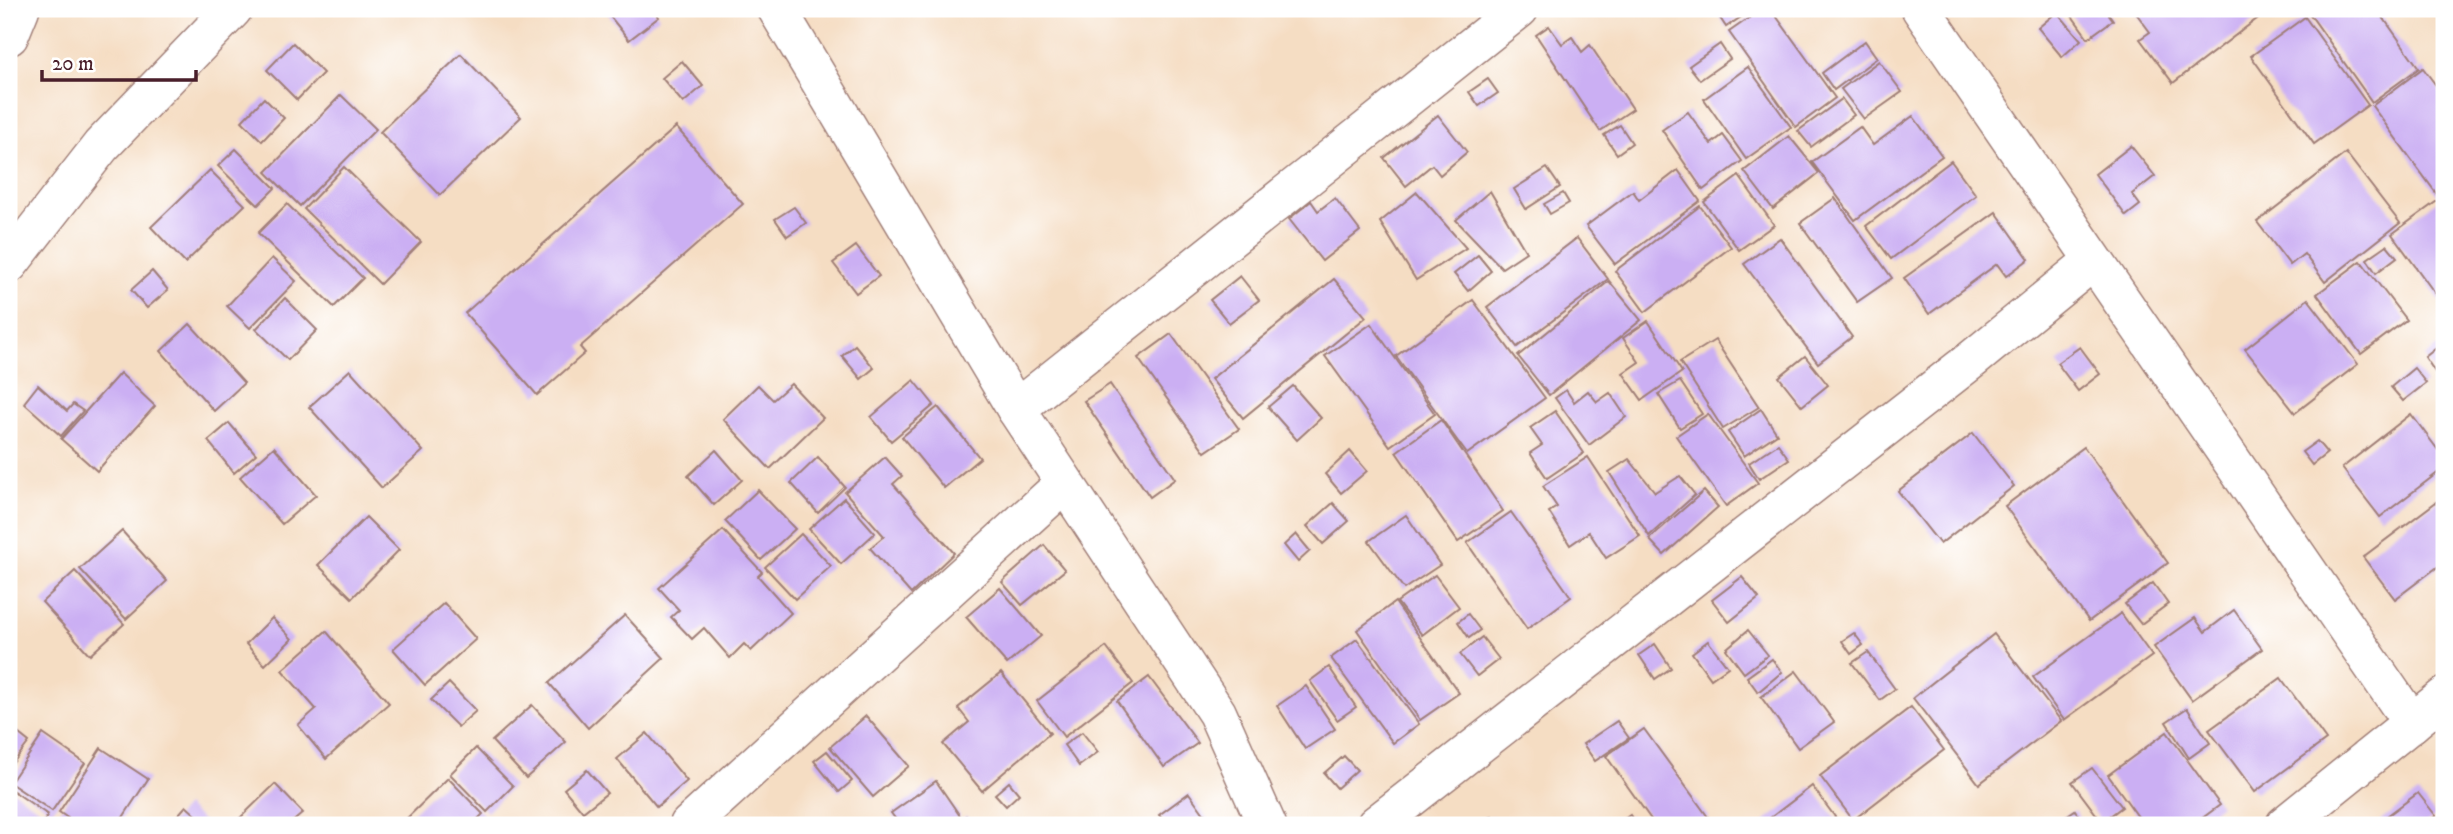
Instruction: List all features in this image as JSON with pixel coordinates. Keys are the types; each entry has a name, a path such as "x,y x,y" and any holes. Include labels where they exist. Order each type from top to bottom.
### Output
{"street":[{"path":"9,36 20,9"},
{"path":"9,264 102,146 233,9"},
{"path":"777,9 1016,409 1217,713 1267,825"},
{"path":"1016,409 1519,9"},
{"path":"1921,9 2412,723"},
{"path":"1376,825 2094,261"},
{"path":"689,825 1064,484"},
{"path":"2285,825 2444,697"}],"building":[{"path":"604,9 653,9 659,17 629,40"},
{"path":"1714,9 1753,9 1726,27"},
{"path":"1762,9 1771,9 1835,98 1796,127 1729,32"},
{"path":"2067,9 2105,9 2113,20 2088,38"},
{"path":"2133,9 2257,9 2262,15 2173,83 2140,39 2150,32"},
{"path":"2377,9 2419,68 2372,102 2307,10"},
{"path":"2057,12 2081,40 2062,57 2038,28"},
{"path":"2305,17 2368,105 2314,144 2251,56"},
{"path":"1549,26 1562,44 1572,37 1582,52 1590,45 1633,109 1600,131 1536,35"},
{"path":"1865,41 1877,58 1834,90 1822,73"},
{"path":"293,43 323,73 297,100 267,70"},
{"path":"1720,44 1730,59 1700,80 1689,66"},
{"path":"461,54 521,117 440,195 380,132"},
{"path":"682,61 703,86 683,103 662,78"},
{"path":"1879,61 1902,92 1864,119 1841,89"},
{"path":"1748,67 1791,127 1746,159 1704,99"},
{"path":"2423,68 2444,96 2444,193 2439,197 2372,106"},
{"path":"1488,79 1498,93 1479,106 1469,92"},
{"path":"341,95 376,129 300,206 266,172"},
{"path":"264,98 284,118 262,141 242,121"},
{"path":"1842,99 1854,115 1811,147 1798,131"},
{"path":"1688,112 1711,144 1723,135 1742,161 1703,190 1662,130"},
{"path":"1438,115 1467,152 1440,175 1432,165 1406,186 1384,158"},
{"path":"1913,116 1942,156 1855,220 1812,162 1860,127 1873,145"},
{"path":"1620,125 1632,143 1617,154 1604,135"},
{"path":"676,127 743,204 580,347 585,353 537,395 465,313"},
{"path":"1789,136 1819,173 1773,209 1744,171"},
{"path":"2131,146 2155,176 2132,194 2140,205 2126,216 2095,174"},
{"path":"236,149 275,188 258,205 218,166"},
{"path":"2346,153 2400,223 2325,282 2304,254 2290,265 2257,222"},
{"path":"1951,161 1976,195 1891,259 1866,226"},
{"path":"344,167 421,242 380,284 304,209"},
{"path":"1547,168 1560,187 1526,209 1514,189"},
{"path":"210,170 245,205 185,263 151,227"},
{"path":"1678,170 1700,201 1615,264 1586,226 1633,191 1639,200"},
{"path":"1739,176 1774,225 1739,250 1704,202"},
{"path":"1490,191 1526,252 1502,268 1456,220"},
{"path":"1417,192 1466,248 1416,280 1380,222"},
{"path":"1563,193 1569,203 1550,214 1544,204"},
{"path":"2444,196 2444,306 2392,234"},
{"path":"1335,198 1360,231 1322,261 1289,219 1311,201 1318,211"},
{"path":"1835,198 1892,278 1857,302 1800,223"},
{"path":"287,204 363,278 334,307 258,233"},
{"path":"1700,206 1731,247 1645,312 1615,271"},
{"path":"794,207 806,223 787,236 775,219"},
{"path":"1996,212 2029,259 2006,276 1997,264 1929,314 1904,278"},
{"path":"1577,238 1608,279 1517,347 1487,307"},
{"path":"1780,238 1852,337 1818,363 1744,264"},
{"path":"2387,245 2397,257 2376,273 2367,259"},
{"path":"856,246 879,276 856,293 833,263"},
{"path":"1478,255 1491,271 1468,291 1454,274"},
{"path":"272,258 296,281 250,328 227,306"},
{"path":"2361,261 2406,320 2361,354 2317,294"},
{"path":"152,271 168,290 147,308 131,290"},
{"path":"1240,276 1259,300 1229,323 1210,300"},
{"path":"1334,279 1366,317 1243,418 1211,379"},
{"path":"1609,281 1641,320 1549,395 1518,356"},
{"path":"285,298 317,330 288,360 256,329"},
{"path":"2308,299 2358,364 2295,413 2245,349"},
{"path":"1473,300 1545,398 1467,454 1396,356"},
{"path":"1648,321 1682,372 1642,400 1623,373 1639,362 1623,338"},
{"path":"190,324 244,383 214,411 161,351"},
{"path":"1371,324 1435,414 1390,446 1325,356"},
{"path":"1171,334 1239,429 1205,452 1138,358"},
{"path":"1715,340 1759,407 1723,429 1680,362"},
{"path":"2444,342 2444,364 2435,372 2425,357"},
{"path":"855,345 874,368 861,379 842,356"},
{"path":"2080,347 2100,374 2078,391 2057,363"},
{"path":"1805,356 1828,385 1802,406 1779,377"},
{"path":"2414,368 2426,383 2403,401 2391,387"},
{"path":"350,370 423,451 382,488 309,407"},
{"path":"120,373 155,406 97,471 61,439"},
{"path":"914,380 934,405 891,441 871,417"},
{"path":"1680,381 1702,414 1680,428 1658,394"},
{"path":"791,384 823,418 770,469 723,419 758,385 773,400"},
{"path":"1110,384 1175,479 1150,497 1084,401"},
{"path":"38,385 67,411 73,404 83,411 61,436 24,403"},
{"path":"1293,386 1321,418 1297,440 1268,407"},
{"path":"1566,390 1574,402 1588,391 1597,402 1610,393 1626,417 1589,445 1555,398"},
{"path":"938,407 980,458 944,488 902,437"},
{"path":"1761,409 1777,434 1744,456 1728,432"},
{"path":"1555,411 1584,453 1547,478 1530,453 1542,445 1530,428"},
{"path":"1708,414 1758,483 1726,506 1676,436"},
{"path":"2411,414 2444,458 2444,468 2380,517 2342,468"},
{"path":"1441,420 1503,511 1458,542 1396,452"},
{"path":"229,423 256,454 234,473 208,441"},
{"path":"1973,433 2014,486 1940,544 1898,491"},
{"path":"2317,441 2327,453 2312,465 2302,452"},
{"path":"1778,444 1789,459 1759,479 1749,463"},
{"path":"274,447 316,495 282,524 240,477"},
{"path":"2084,447 2168,563 2089,621 2005,506"},
{"path":"716,450 742,480 714,505 688,476"},
{"path":"1350,451 1367,471 1341,493 1325,474"},
{"path":"818,457 845,487 818,513 791,483"},
{"path":"885,457 902,476 893,484 954,553 911,594 870,548 884,536 845,492"},
{"path":"1588,457 1640,536 1606,558 1589,532 1570,545 1549,512 1557,507 1543,486"},
{"path":"1629,459 1655,492 1680,476 1695,495 1649,536 1609,472"},
{"path":"758,490 795,529 761,560 725,521"},
{"path":"1704,491 1718,507 1664,555 1649,539"},
{"path":"2444,496 2444,562 2395,599 2363,557"},
{"path":"844,498 875,533 841,564 809,529"},
{"path":"1333,503 1349,521 1323,544 1307,526"},
{"path":"1511,512 1571,597 1527,629 1467,543"},
{"path":"1406,515 1440,565 1404,589 1369,541"},
{"path":"366,517 399,550 352,598 318,565"},
{"path":"723,530 762,572 758,576 791,613 751,651 744,644 730,658 704,628 692,639 671,617 679,610 659,588"},
{"path":"122,531 167,581 126,619 80,569"},
{"path":"801,534 831,566 795,599 765,567"},
{"path":"1296,534 1310,551 1298,562 1284,545"},
{"path":"1044,545 1065,570 1022,605 1002,582"},
{"path":"75,571 124,624 90,655 42,602"},
{"path":"1435,575 1459,607 1422,635 1397,602"},
{"path":"1742,577 1759,598 1729,622 1712,600"},
{"path":"2153,583 2168,604 2141,624 2125,604"},
{"path":"1000,588 1041,636 1007,664 966,617"},
{"path":"1395,602 1459,693 1420,720 1357,630"},
{"path":"444,603 476,639 425,685 393,649"},
{"path":"2234,610 2262,649 2192,700 2154,647 2195,618 2205,632"},
{"path":"2121,613 2152,656 2064,720 2033,677"},
{"path":"1468,614 1480,630 1469,638 1458,622"},
{"path":"625,615 664,658 588,728 549,683"},
{"path":"272,618 292,639 265,665 246,644"},
{"path":"1748,630 1768,655 1744,673 1726,649"},
{"path":"326,631 389,703 326,759 298,725 316,709 282,670"},
{"path":"1854,633 1863,645 1851,654 1842,641"},
{"path":"1994,634 2061,721 1979,784 1913,698"},
{"path":"1482,637 1499,659 1477,676 1460,654"},
{"path":"1357,639 1419,724 1393,743 1331,658"},
{"path":"1708,641 1728,667 1711,679 1692,653"},
{"path":"1655,644 1671,668 1655,679 1639,655"},
{"path":"1106,647 1133,683 1064,737 1037,701"},
{"path":"1868,652 1895,689 1880,700 1852,663"},
{"path":"1772,659 1782,672 1758,692 1747,677"},
{"path":"1329,667 1356,707 1337,720 1310,681"},
{"path":"1796,671 1834,722 1798,748 1761,697"},
{"path":"1001,673 1050,733 982,791 943,744 969,722 958,708"},
{"path":"1149,677 1198,743 1164,767 1117,701"},
{"path":"2281,678 2326,740 2255,792 2209,730"},
{"path":"449,683 476,711 458,727 431,700"},
{"path":"1306,686 1335,729 1305,749 1277,706"},
{"path":"532,705 566,742 526,778 492,741"},
{"path":"1911,707 1944,750 1853,820 1820,776"},
{"path":"2187,708 2210,743 2189,758 2166,722"},
{"path":"866,716 909,766 873,797 830,747"},
{"path":"1617,721 1629,738 1595,761 1583,744"},
{"path":"9,726 29,742 9,768"},
{"path":"1644,729 1708,817 1697,825 1655,825 1606,756"},
{"path":"1082,732 1098,752 1079,766 1064,745"},
{"path":"2167,732 2220,805 2193,825 2144,825 2108,775"},
{"path":"647,733 687,781 657,807 617,759"},
{"path":"43,734 85,763 52,811 10,783"},
{"path":"101,748 148,779 118,825 78,825 59,812"},
{"path":"476,748 513,786 487,812 450,774"},
{"path":"827,751 852,781 839,792 814,761"},
{"path":"1344,756 1357,770 1337,788 1324,773"},
{"path":"2092,768 2122,807 2102,822 2072,782"},
{"path":"587,770 607,793 583,812 564,789"},
{"path":"448,778 483,814 472,825 400,825"},
{"path":"936,781 960,816 947,825 900,825 891,813"},
{"path":"1009,782 1019,794 1006,806 995,794"},
{"path":"275,784 303,813 289,825 247,825 240,818"},
{"path":"1812,786 1841,825 1761,825"},
{"path":"9,788 48,815 42,825 9,825"},
{"path":"1189,793 1212,825 1167,825 1159,815"},
{"path":"2418,793 2436,816 2424,825 2375,825"},
{"path":"186,806 207,825 169,825"},
{"path":"2075,810 2085,825 2053,825"},
{"path":"1630,815 1637,825 1616,825"},
{"path":"966,816 974,825 954,825"},
{"path":"1492,816 1499,825 1480,825"}]}
